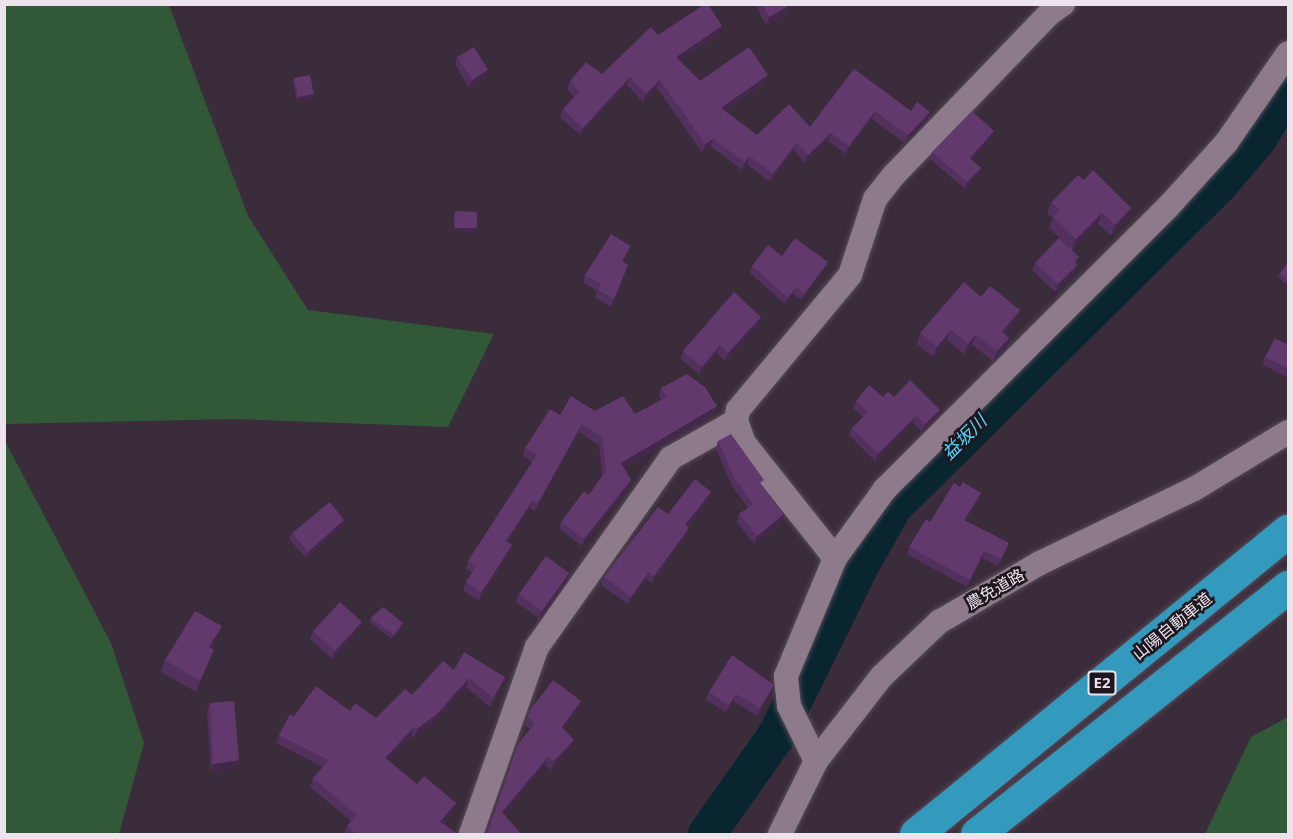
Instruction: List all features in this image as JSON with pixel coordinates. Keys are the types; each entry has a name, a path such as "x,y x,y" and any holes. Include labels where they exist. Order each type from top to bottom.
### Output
{"highway":[{"name":"山陽自動車道","path":"916,834 1288,531"},
{"name":"E2","path":"977,834 1288,587"}],"street":[{"path":"471,834 537,647 670,458 736,421 744,402 850,275 875,199 881,191 1050,13 1063,4"},
{"path":"816,761 789,706 786,676 835,558 885,489 1174,200 1226,143 1288,53"},
{"path":"736,421 744,443 835,558"},
{"name":"農免道路","path":"780,834 816,761 882,676 939,622 1040,563 1194,489 1288,432"}],"green space":[{"path":"4,5 169,5 248,216 308,310 494,334 448,427 233,419 5,424"},
{"path":"5,441 111,643 144,743 119,834 5,834"},
{"path":"1288,717 1288,834 1205,834 1251,737"}],"building":[{"path":"708,4 722,26 676,57 700,81 749,47 768,75 721,108 757,135 789,104 810,127 854,69 911,111 917,102 930,112 908,135 875,111 849,146 831,133 808,155 797,143 773,174 750,156 745,162 713,139 705,144 660,80 646,94 630,77 583,128 563,109 579,92 570,81 586,62 602,74 651,27 658,35"},
{"path":"762,4 787,4 788,6 769,17"},
{"path":"474,47 488,70 472,80 457,57"},
{"path":"310,75 314,94 298,97 294,78"},
{"path":"972,111 994,131 970,158 981,168 967,182 932,152"},
{"path":"1093,170 1131,208 1115,225 1102,213 1076,239 1053,217 1060,209 1051,203 1078,175 1084,180"},
{"path":"455,211 477,212 477,228 455,228"},
{"path":"611,234 631,246 622,261 628,265 614,299 598,290 601,284 585,275"},
{"path":"795,238 828,262 804,294 796,287 788,298 752,266 768,245 782,256"},
{"path":"1059,238 1079,257 1074,262 1077,265 1058,284 1035,263"},
{"path":"1288,263 1288,281 1280,273"},
{"path":"964,282 981,297 990,286 1020,310 1002,332 1009,338 997,351 976,334 968,344 951,330 937,347 920,333"},
{"path":"734,292 761,317 728,353 720,345 702,367 683,351"},
{"path":"1275,338 1288,345 1288,369 1265,357"},
{"path":"687,374 705,387 717,406 621,463 631,480 584,539 561,522 584,491 589,495 606,471 602,437 582,424 538,503 533,500 506,541 512,545 481,593 466,582 476,566 468,561 537,455 525,448 550,409 560,415 571,396 595,411 623,396 635,414 667,397 661,388"},
{"path":"910,380 940,410 925,424 916,416 878,454 852,428 868,412 856,401 869,385 883,397 888,392 894,397"},
{"path":"731,434 764,480 760,483 784,514 757,536 739,514 753,504 735,479 718,441"},
{"path":"695,479 711,492 685,525 689,528 654,576 649,572 631,597 604,577 658,507 668,514"},
{"path":"963,482 981,493 964,520 1009,543 1001,559 984,551 970,580 909,547 926,519 930,522 954,483 960,487"},
{"path":"330,502 344,520 308,552 292,533"},
{"path":"546,556 569,573 542,611 519,594"},
{"path":"340,602 362,622 335,651 313,631"},
{"path":"383,607 403,623 394,635 371,618"},
{"path":"195,611 222,626 209,647 214,650 200,681 165,660"},
{"path":"464,652 505,677 493,698 469,678 437,714 417,729 414,727 385,758 417,784 424,776 456,803 440,822 458,834 357,834 347,826 357,815 313,778 329,760 279,735 290,714 294,716 316,686 350,711 355,703 376,718 405,689 412,695 443,661 454,670"},
{"path":"732,655 774,685 760,708 736,694 729,705 709,692"},
{"path":"553,680 581,701 562,727 574,740 554,761 548,757 502,812 521,834 487,834 518,744 535,723 528,717 530,710"},
{"path":"234,701 239,760 213,764 210,703"}],"waterway":[{"name":"益坂川","path":"707,834 776,736 861,564 893,507 1220,183 1257,140 1288,90"}]}
